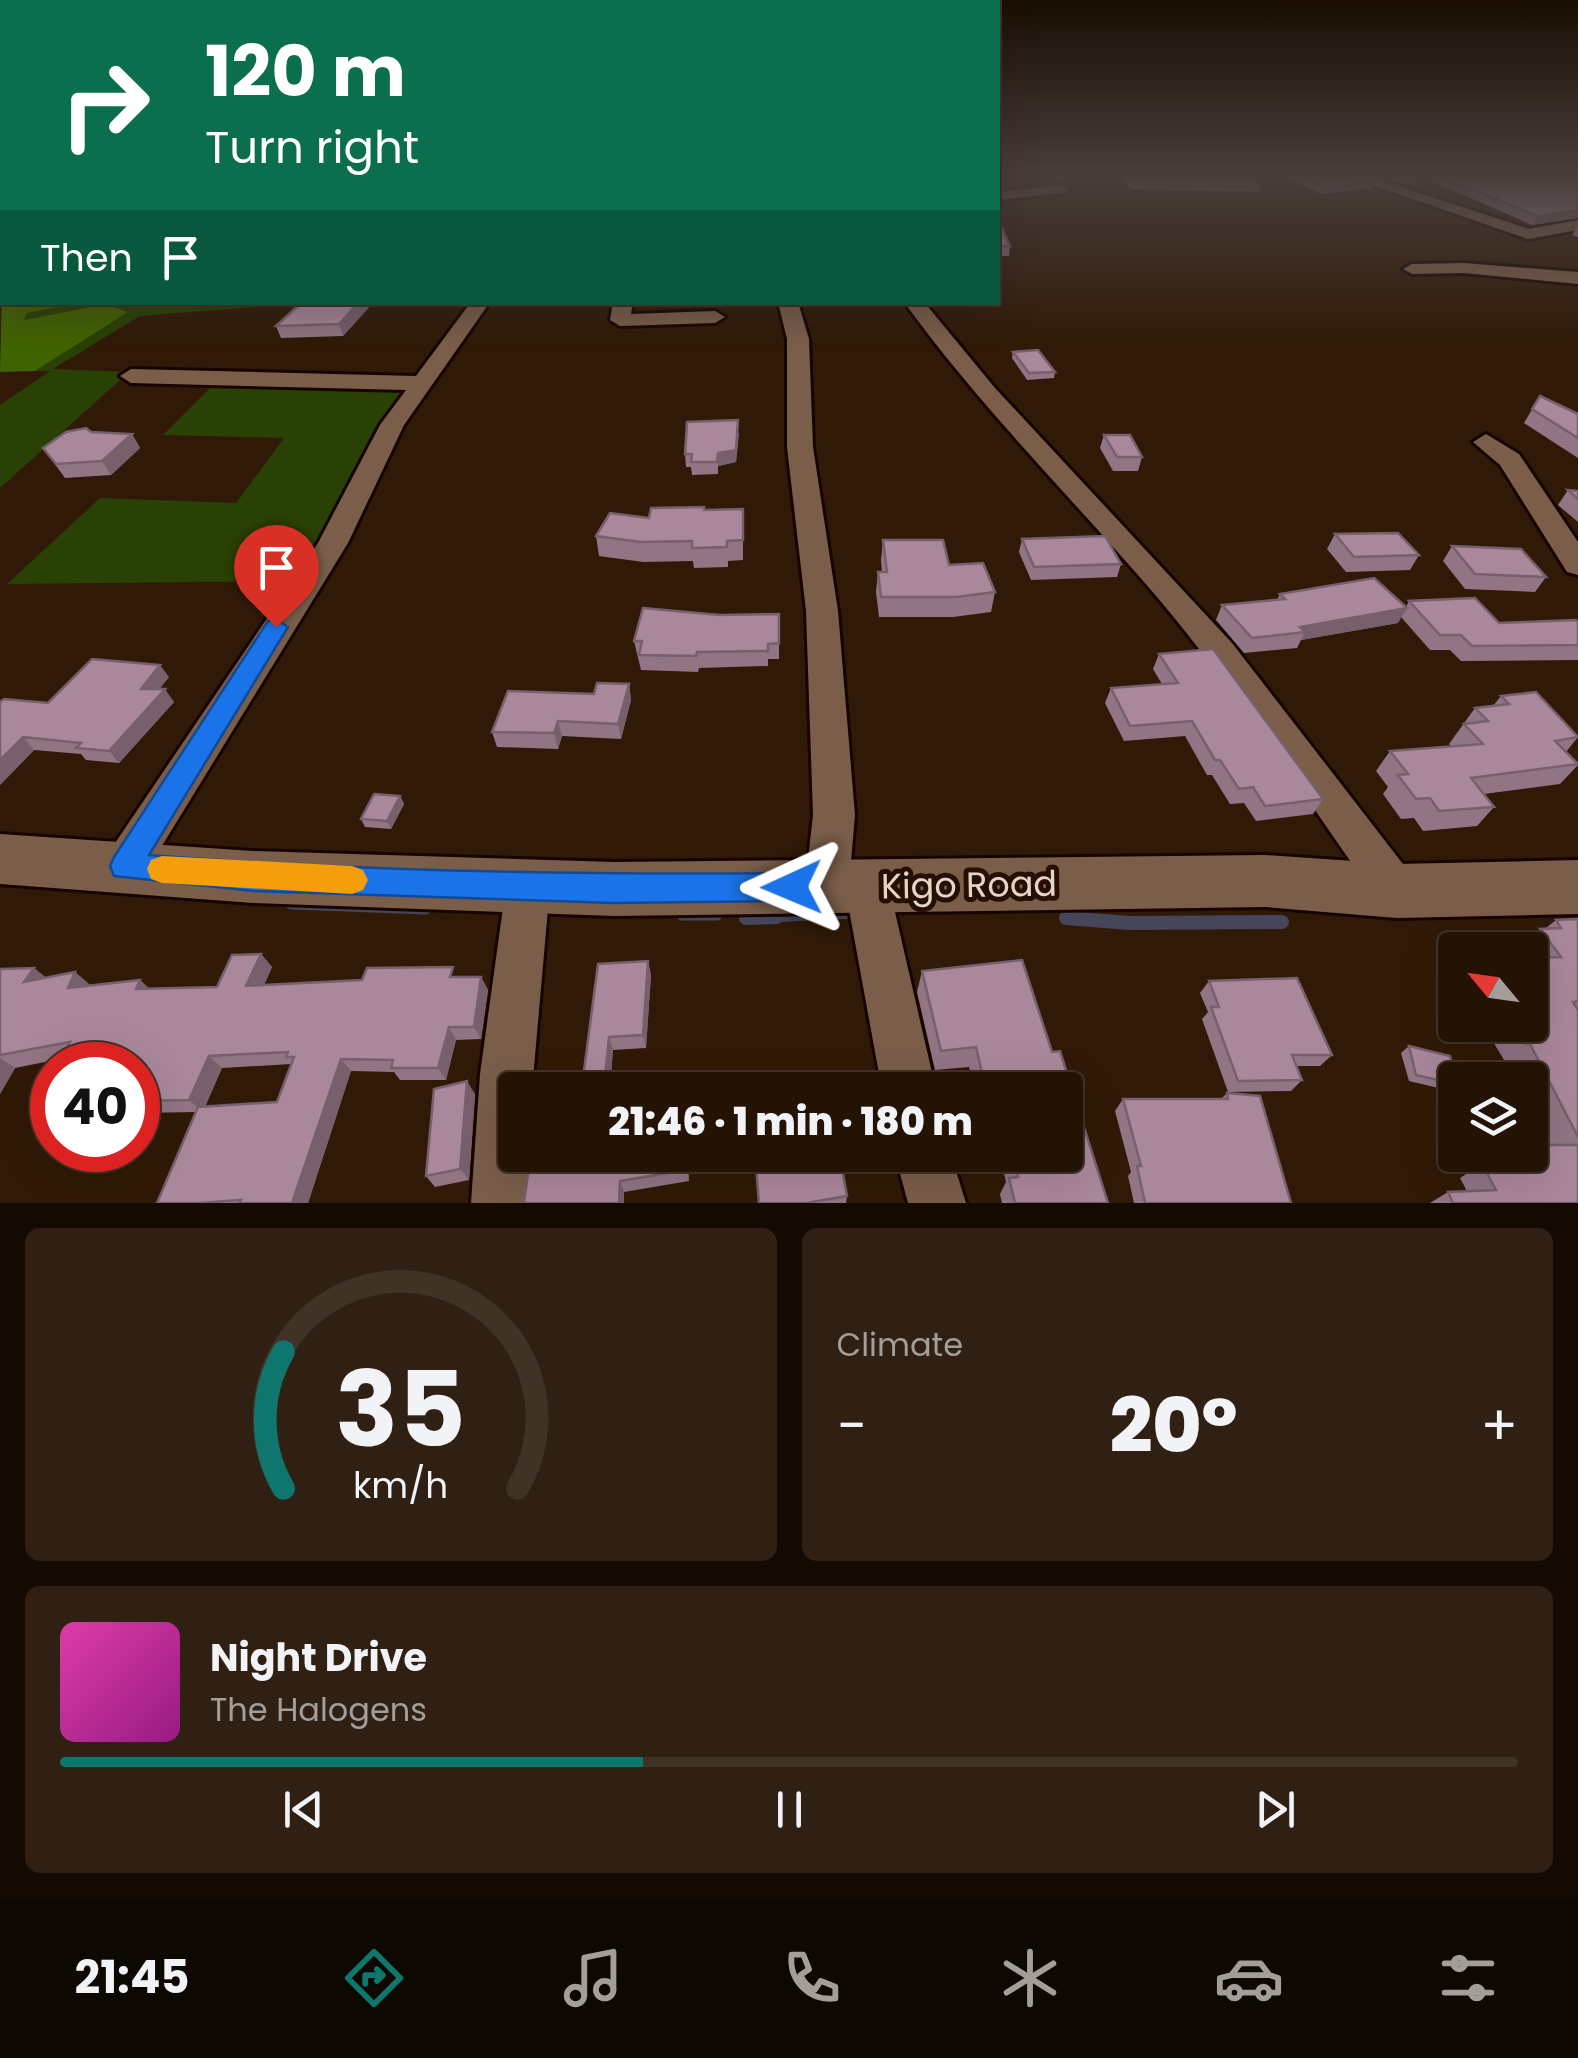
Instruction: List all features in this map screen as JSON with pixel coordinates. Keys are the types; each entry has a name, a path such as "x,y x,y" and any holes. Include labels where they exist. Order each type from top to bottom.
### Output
{"street":[{"path":"1412,269 1477,269 1578,278"},
{"path":"125,866 333,543 392,425 479,305"},
{"path":"622,305 620,320 715,317"},
{"path":"789,305 798,339 800,447 822,611 834,815 847,886 904,1072"},
{"path":"916,305 987,393 1156,576 1220,652 1397,891"},
{"path":"131,376 422,383"},
{"path":"1486,442 1510,460 1578,565"},
{"name":"Kigo Road","path":"0,859 253,877 528,886 1264,882 1571,896"},
{"path":"500,1203 506,1074 528,886"},
{"path":"929,1172 938,1203"}],"green space":[{"path":"2,305 66,305 27,313 24,320 101,305 128,312 35,371 0,372"},
{"path":"62,305 283,305 140,316 53,369 129,372 0,488 0,405 50,371 35,371 127,312 22,320 26,313"},
{"path":"215,383 397,386 408,390 299,581 7,584 100,498 236,503 284,438 163,435"}],"building":[{"path":"1000,233 1004,233 1010,246 1000,246"},
{"path":"299,305 356,305 339,324 276,326"},
{"path":"1038,350 1055,372 1029,373 1013,352"},
{"path":"1540,396 1578,414 1578,438 1532,409"},
{"path":"738,420 736,450 718,453 717,462 691,462 692,454 685,454 687,422"},
{"path":"86,428 91,432 132,434 102,461 56,464 43,448 66,432"},
{"path":"1104,435 1130,435 1142,457 1117,457"},
{"path":"651,508 743,509 743,540 727,541 727,547 692,548 692,541 640,542 596,536 610,513 649,518"},
{"path":"1398,533 1419,555 1354,557 1335,534"},
{"path":"1105,536 1121,564 1034,567 1022,539"},
{"path":"883,540 943,540 949,565 983,563 995,592 956,597 881,597 878,572 887,572"},
{"path":"1452,546 1521,549 1546,577 1475,574"},
{"path":"1374,578 1407,608 1300,627 1305,632 1252,638 1222,605 1285,599 1280,594"},
{"path":"1475,598 1499,623 1576,620 1578,645 1472,646 1461,635 1440,635 1409,601"},
{"path":"643,608 719,615 779,614 779,643 768,644 768,651 639,655 642,641 634,641"},
{"path":"1213,649 1323,799 1265,806 1253,787 1239,789 1220,760 1215,760 1192,721 1130,726 1111,688 1178,683 1159,654"},
{"path":"92,659 160,665 141,689 165,689 109,751 76,748 81,743 23,737 0,760 0,702 4,699 48,703"},
{"path":"597,683 629,684 618,724 558,721 554,733 492,732 508,691 594,694"},
{"path":"1536,692 1578,737 1555,741 1578,764 1471,778 1494,807 1439,811 1430,798 1416,799 1398,775 1408,774 1390,751 1483,744 1464,724 1488,721 1475,708 1509,704 1501,696"},
{"path":"374,794 400,796 387,821 361,819"},
{"path":"1578,919 1578,1001 1573,1002 1578,1010 1578,1137 1548,1079 1548,1062 1539,1062 1530,1044 1524,1042 1548,1042 1548,957 1561,957 1548,940 1548,932 1540,929 1561,928 1556,920"},
{"path":"261,954 246,986 362,980 367,968 453,967 450,977 481,977 474,1027 449,1027 438,1068 391,1068 393,1060 341,1059 292,1203 157,1203 198,1107 277,1102 294,1057 286,1057 288,1052 209,1056 189,1100 160,1101 160,1042 30,1042 30,1049 0,1055 0,969 34,968 24,982 75,972 68,988 140,980 136,989 217,987 232,955"},
{"path":"1022,960 1052,1052 1060,1051 1067,1072 982,1072 976,1047 941,1051 922,971"},
{"path":"648,961 643,1035 609,1037 605,1072 584,1072 598,964"},
{"path":"1297,978 1332,1055 1292,1055 1302,1080 1238,1081 1211,1007 1219,1007 1209,981"},
{"path":"1409,1046 1450,1056 1452,1062 1438,1062 1438,1080 1416,1075"},
{"path":"467,1081 460,1169 426,1176 434,1089"},
{"path":"1227,1093 1260,1096 1291,1203 1145,1203 1137,1166 1141,1166 1123,1099 1228,1099"},
{"path":"1083,1124 1108,1203 1015,1203 1009,1178 1018,1177 1017,1172 1083,1172"},
{"path":"1548,1145 1578,1145 1578,1203 1453,1203 1448,1192 1496,1190 1486,1172 1548,1172"},
{"path":"674,1172 620,1181 619,1203 524,1203 528,1174"},
{"path":"756,1172 843,1172 847,1196 806,1203 759,1203"}],"waterway":[{"path":"291,904 426,909"},
{"path":"777,917 746,918 854,913"},
{"path":"682,915 717,915"},
{"path":"1080,919 1066,918 1129,923 1282,922"}],"slow traffic":[{"path":"162,869 352,880"}],"route":[{"path":"276,627 125,866 253,877 614,889 792,887"}]}
